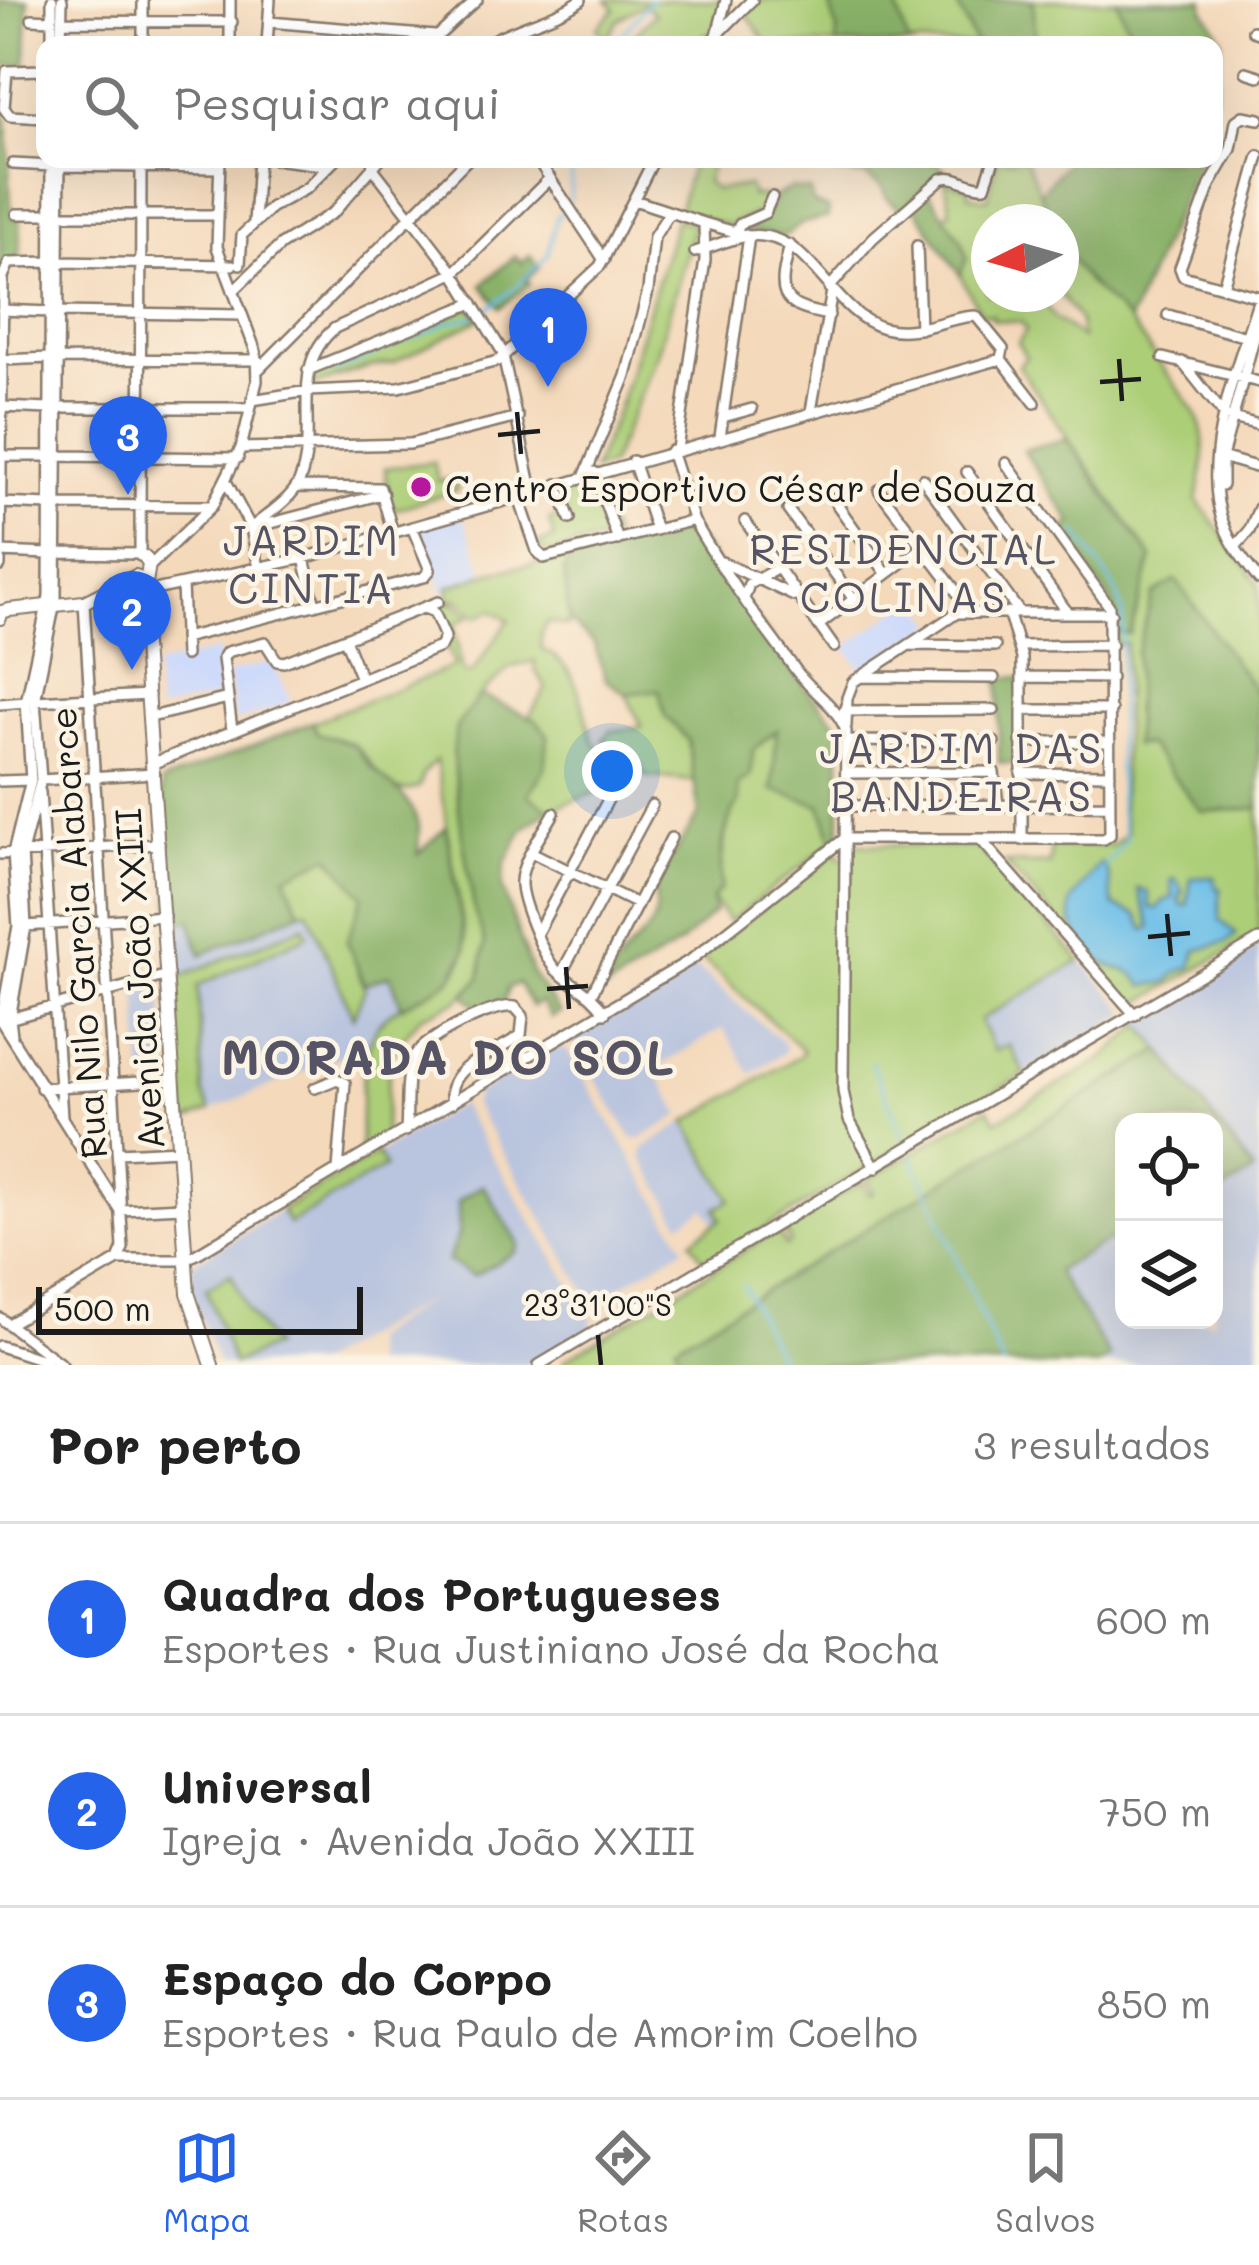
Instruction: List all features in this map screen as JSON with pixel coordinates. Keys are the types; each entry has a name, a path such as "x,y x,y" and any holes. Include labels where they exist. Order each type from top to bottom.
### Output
{"main road":[{"path":"0,615 84,602 142,575"},
{"name":"Avenida João XXIII","path":"142,575 186,1259 191,1306 212,1365"}],"street":[{"path":"52,0 60,36"},
{"path":"54,36 62,0"},
{"path":"142,0 142,36"},
{"path":"230,0 231,36"},
{"path":"268,36 270,0"},
{"path":"500,36 551,19 581,0"},
{"path":"714,36 727,0"},
{"path":"718,36 752,0"},
{"path":"436,36 475,1"},
{"path":"32,20 232,22"},
{"path":"269,22 388,36"},
{"path":"36,70 12,69 4,81 7,115 36,117"},
{"path":"1246,72 1259,76"},
{"path":"1223,164 1232,149 1236,121 1243,116 1259,119"},
{"path":"1223,287 1259,156"},
{"path":"13,164 36,163"},
{"path":"56,168 53,554 50,605 31,702 51,924 62,1122"},
{"name":"Avenida João XXIII","path":"141,168 142,575"},
{"path":"220,168 217,247 245,279"},
{"path":"254,223 257,168"},
{"path":"142,575 212,506 240,453 258,365 233,291 240,240 272,208 307,188 327,168"},
{"path":"233,291 297,233 334,212 370,168"},
{"path":"379,168 454,273 505,357 532,490"},
{"path":"3,359 258,365 459,168"},
{"path":"543,168 604,260"},
{"path":"2,407 139,409 251,404 308,391 399,387 487,366 505,357 604,260 650,168"},
{"path":"811,411 831,289 903,212 944,178 985,186 991,168"},
{"path":"1220,168 1180,266 1183,276 1259,297 1253,339"},
{"path":"251,528 298,487 308,447 308,370 314,350 335,328 454,273 550,178"},
{"path":"736,231 740,224 765,213 772,196"},
{"path":"634,200 790,244 831,289 878,326 920,328 976,316 1003,349 1001,359 1035,403"},
{"path":"255,201 272,208"},
{"path":"618,540 590,474 626,376 650,282 652,245 668,213"},
{"path":"17,214 217,215"},
{"path":"704,223 674,450 692,524 800,674 842,712 994,710"},
{"path":"700,251 749,236"},
{"path":"720,437 749,236"},
{"path":"790,244 782,275 784,294 796,308 829,315"},
{"path":"917,246 920,328"},
{"path":"0,566 6,265 258,266"},
{"path":"308,370 472,303"},
{"path":"2,310 242,315"},
{"path":"1168,315 1253,339"},
{"path":"1259,320 1219,456 1224,527 1259,571"},
{"path":"1163,358 1259,382"},
{"path":"0,552 53,554 182,585 304,558 1001,359"},
{"path":"1183,362 1228,417 1259,425"},
{"path":"723,417 752,410"},
{"path":"2,456 139,456 404,445 518,418"},
{"path":"1219,456 1259,468"},
{"path":"633,461 656,530"},
{"path":"7,1323 118,1260 186,1259 692,959 844,839 1104,839 1110,835 1111,613 1006,463"},
{"path":"967,472 1068,613"},
{"path":"923,479 1014,612 1021,646 1022,840"},
{"path":"226,481 251,528 259,568"},
{"path":"557,484 570,519"},
{"path":"298,487 380,488 393,532"},
{"path":"879,490 972,612"},
{"path":"251,528 383,494"},
{"path":"518,495 539,554 549,558 675,524 692,524"},
{"path":"832,499 886,573"},
{"path":"1,503 212,506"},
{"path":"1238,545 1259,508"},
{"path":"788,510 853,598"},
{"path":"745,521 835,647"},
{"path":"184,638 429,573 412,526"},
{"path":"1238,545 1259,580"},
{"path":"819,625 922,548"},
{"path":"304,558 315,604"},
{"path":"718,560 799,599"},
{"path":"744,599 749,584 778,568"},
{"path":"182,585 185,655"},
{"path":"0,602 0,615"},
{"name":"Rua Nilo Garcia Alabarce","path":"84,602 123,1248 118,1260"},
{"path":"0,781 37,782 154,768 232,730 440,647 445,638 429,610 284,662 277,661 265,642 227,652 223,658 232,730"},
{"path":"876,1168 846,1112 842,1091 846,736 842,712 848,692 860,677 952,615 1111,613"},
{"path":"345,639 362,679"},
{"path":"909,645 994,646"},
{"path":"1021,646 1111,645"},
{"path":"860,677 994,678"},
{"path":"1022,677 1111,678"},
{"path":"0,704 149,695"},
{"path":"151,717 228,698"},
{"path":"1022,710 1111,710"},
{"path":"846,736 994,742"},
{"path":"1021,742 1110,742"},
{"path":"846,773 994,772 998,805"},
{"path":"1021,773 1111,774"},
{"path":"37,782 18,853 22,926 4,1020 14,1046 120,1210 183,1207"},
{"path":"537,933 611,794"},
{"path":"562,974 652,805"},
{"path":"845,806 1110,806"},
{"path":"554,813 521,883 549,962 592,993 605,1013"},
{"path":"592,993 671,838"},
{"path":"981,840 1135,1015"},
{"path":"0,854 159,844"},
{"path":"533,853 637,904"},
{"path":"0,927 164,916"},
{"path":"539,1365 1259,940"},
{"path":"4,1020 168,975"},
{"path":"406,1131 412,1063 418,1051 488,1009 515,1007 524,1016 520,1035 456,1074 450,1087 452,1102"},
{"path":"315,1088 338,1079 346,1089 338,1171"},
{"path":"40,1088 174,1080"},
{"path":"118,1153 179,1150"},
{"path":"0,1346 11,1341 7,1323"},
{"path":"7,1323 62,1365"},
{"path":"0,1346 28,1352 52,1365"}],"shaded area":[{"path":"462,515 485,574 443,592 419,529"},
{"path":"915,597 935,624 862,671 846,647"},
{"path":"218,650 219,696 158,711 155,666"},
{"path":"272,662 291,702 235,722 228,673"},
{"path":"286,876 364,983 390,975 402,1007 388,1014 368,1049 365,1046 186,1121 172,927 190,919 201,954 299,913"},
{"path":"1259,946 1259,1365 1099,1365 1109,1357 1055,1271 1110,1239 1115,1248 1115,1329 1223,1329 1223,1191 1253,1171 1223,1132 1223,1113 1208,1113 1136,1019"},
{"path":"1081,961 1128,1013 1025,1074 996,1052 980,1020"},
{"path":"694,966 785,1044 785,1052 751,1074 723,1028 655,1069 681,1115 640,1139 632,1138 573,1037"},
{"path":"161,984 168,1072 143,1077 137,990"},
{"path":"555,1047 567,1050 685,1247 593,1303 473,1103 477,1093"},
{"path":"460,1104 592,1319 591,1330 532,1365 372,1365 370,1340 432,1297 314,1365 219,1365 193,1296 191,1264"},
{"path":"686,1122 731,1200 715,1223 705,1208 681,1223 642,1157 644,1148"}],"green space":[{"path":"0,0 28,0 26,66 0,65"},
{"path":"607,0 724,0 712,33 704,36 633,36 655,14 644,4 618,20 604,36 597,28 615,9"},
{"path":"755,0 834,0 830,6 837,36 762,36 745,12"},
{"path":"834,0 895,0 906,36 837,36 830,6"},
{"path":"895,0 955,0 972,36 906,36"},
{"path":"955,0 1033,0 1035,36 972,36"},
{"path":"1033,0 1116,0 1133,36 1035,36"},
{"path":"1116,0 1204,0 1204,9 1221,36 1133,36"},
{"path":"0,108 7,120 11,217 20,218 20,259 12,260 0,280"},
{"path":"690,168 710,168 706,182 715,190 749,186 752,196 769,196 761,212 728,225 678,212"},
{"path":"814,168 945,171 901,210 866,176"},
{"path":"995,168 1029,168 1045,204 971,204 971,295 960,275 967,258 944,215 951,211 945,181 969,188 969,195 988,199"},
{"path":"1061,168 1195,168 1129,321 1079,270 1079,204 1045,204 1040,193"},
{"path":"791,188 810,191 813,203 829,209 828,217 803,223 785,236 742,230 764,218 775,197"},
{"path":"929,193 961,240 967,257 960,275 914,206"},
{"path":"676,219 695,224 656,358 610,465 593,470 620,404"},
{"path":"515,256 522,263 530,256 539,267 526,280 530,284 500,308 482,285"},
{"path":"1079,270 1129,321 1194,410 1204,443 1197,500 1259,584 1259,696 1176,581 1134,745 1148,745 1202,812 1259,808 1259,934 1135,1005 1005,863 1050,864 1051,846 1113,845 1127,833 1122,811 1126,643 1115,645 1115,632 1130,633 1152,558 1018,366 1026,358 1018,342 1026,330 1021,322 981,314 1050,312 1082,338 1073,312 1079,312"},
{"path":"471,306 479,319 393,363 312,386 310,373"},
{"path":"1066,439 1152,558 1130,634 1115,632 1111,602 1061,531 1072,522 1023,450"},
{"name":"Centro Esportivo César de Souza","path":"434,462 438,481 455,479 457,490 391,511 385,468"},
{"path":"593,478 613,537 546,554 539,543 554,539 549,520 565,516 561,489"},
{"path":"677,530 701,543 806,688 840,727 840,833 833,842 821,805 772,790 777,730 753,750 751,775 738,785 739,802 723,843 721,889 712,898 715,911 681,943 604,991 618,964 650,927 656,911 653,888 699,814 688,740 665,716 659,690 626,694 606,680 594,643 569,621 564,569 572,557"},
{"path":"572,557 564,569 569,621 566,626 547,622 541,633 542,650 564,665 577,688 598,745 606,789 550,809 528,795 545,768 548,735 529,717 546,688 535,661 511,667 480,695 462,835 475,913 485,942 484,968 457,1001 420,1017 391,1054 383,1140 360,1153 363,1076 374,1032 384,1018 456,973 464,958 465,937 436,760 423,774 420,786 399,790 382,779 354,745 317,733 313,722 455,666 447,648 450,626 441,605 453,602 470,616 454,625 462,671 471,674 509,620 492,610 477,617 459,600 450,599 448,587 491,572"},
{"path":"1176,580 1259,696 1259,808 1202,812 1148,745 1134,745 1136,654 1153,594"},
{"path":"999,677 1021,678 1020,764 999,763"},
{"path":"659,689 665,716 688,740 694,781 644,776 642,768 603,740 611,731 642,727 626,694"},
{"path":"480,695 536,720 548,735 545,768 528,795 550,809 523,829 505,864 502,887 533,976 560,1013 551,1018 541,1002 532,1007 518,983 508,988 505,999 480,1009 464,995 480,978 485,942 475,913 453,756 456,727"},
{"path":"313,722 317,733 354,745 402,795 419,826 418,854 446,827 466,950 450,980 402,1007 390,975 364,984 347,941 363,896 330,856 286,876 300,912 201,955 190,919 172,927 162,782"},
{"path":"779,729 821,805 833,842 729,922 712,898 721,889 731,812 738,785 751,775 753,750"},
{"path":"849,844 978,847 1081,961 980,1020 995,1051 1009,1045 1025,1074 711,1260 702,1258 691,1241 721,1219 716,1208 731,1200 686,1122 803,1050 700,957 836,850 840,858 848,858"},
{"path":"329,856 364,896 347,941 365,989 353,1017 308,910 300,912 286,876"},
{"path":"304,926 308,935 198,986 203,1092 210,1111 186,1121 175,979"},
{"path":"1141,1025 1161,1050 676,1345 685,1365 566,1365 564,1360 777,1231 786,1246 790,1242 783,1228 862,1182 870,1195 874,1192 867,1180 988,1108 996,1121 1102,1060"},
{"path":"1161,1050 1209,1113 1115,1113 1115,1248 1110,1239 1056,1271 1110,1357 1099,1365 685,1365 675,1345"},
{"path":"1223,1131 1254,1171 1223,1191"},
{"path":"377,1153 385,1167 289,1224 281,1210"},
{"path":"483,1185 519,1244 516,1252 473,1276 448,1261 459,1232 458,1201"},
{"path":"231,1274 247,1310 273,1346 233,1364 206,1289"}],"water":[{"path":"1101,863 1108,873 1114,906 1137,915 1145,930 1151,927 1138,889 1148,892 1150,907 1158,909 1173,897 1171,881 1175,878 1183,891 1179,899 1187,905 1191,878 1214,877 1220,888 1220,920 1236,934 1227,942 1196,951 1192,967 1177,972 1168,982 1143,986 1133,974 1094,956 1075,931 1071,901"}],"waterway":[{"path":"621,36 651,0"},
{"path":"570,201 572,168"},
{"path":"482,313 548,255 557,216 566,210"},
{"path":"319,371 336,371 450,322 475,316"},
{"path":"1076,531 1116,590 1123,612 1118,741 1120,811 1126,839 1105,867"},
{"path":"871,1062 906,1143"},
{"path":"912,1155 919,1172"},
{"path":"921,1176 1003,1365"},
{"path":"743,1285 783,1365"}],"place":[{"name":"Quadra dos Portugueses","path":"548,387"},
{"name":"Centro Esportivo César de Souza","path":"421,487"},
{"name":"Espaço do Corpo","path":"128,495"},
{"name":"Universal","path":"132,670"}],"district":[{"name":"JARDIM CINTIA","path":"312,563"},
{"name":"RESIDENCIAL COLINAS","path":"904,572"},
{"name":"JARDIM DAS BANDEIRAS","path":"962,771"},
{"name":"MORADA DO SOL","path":"449,1056"}]}
